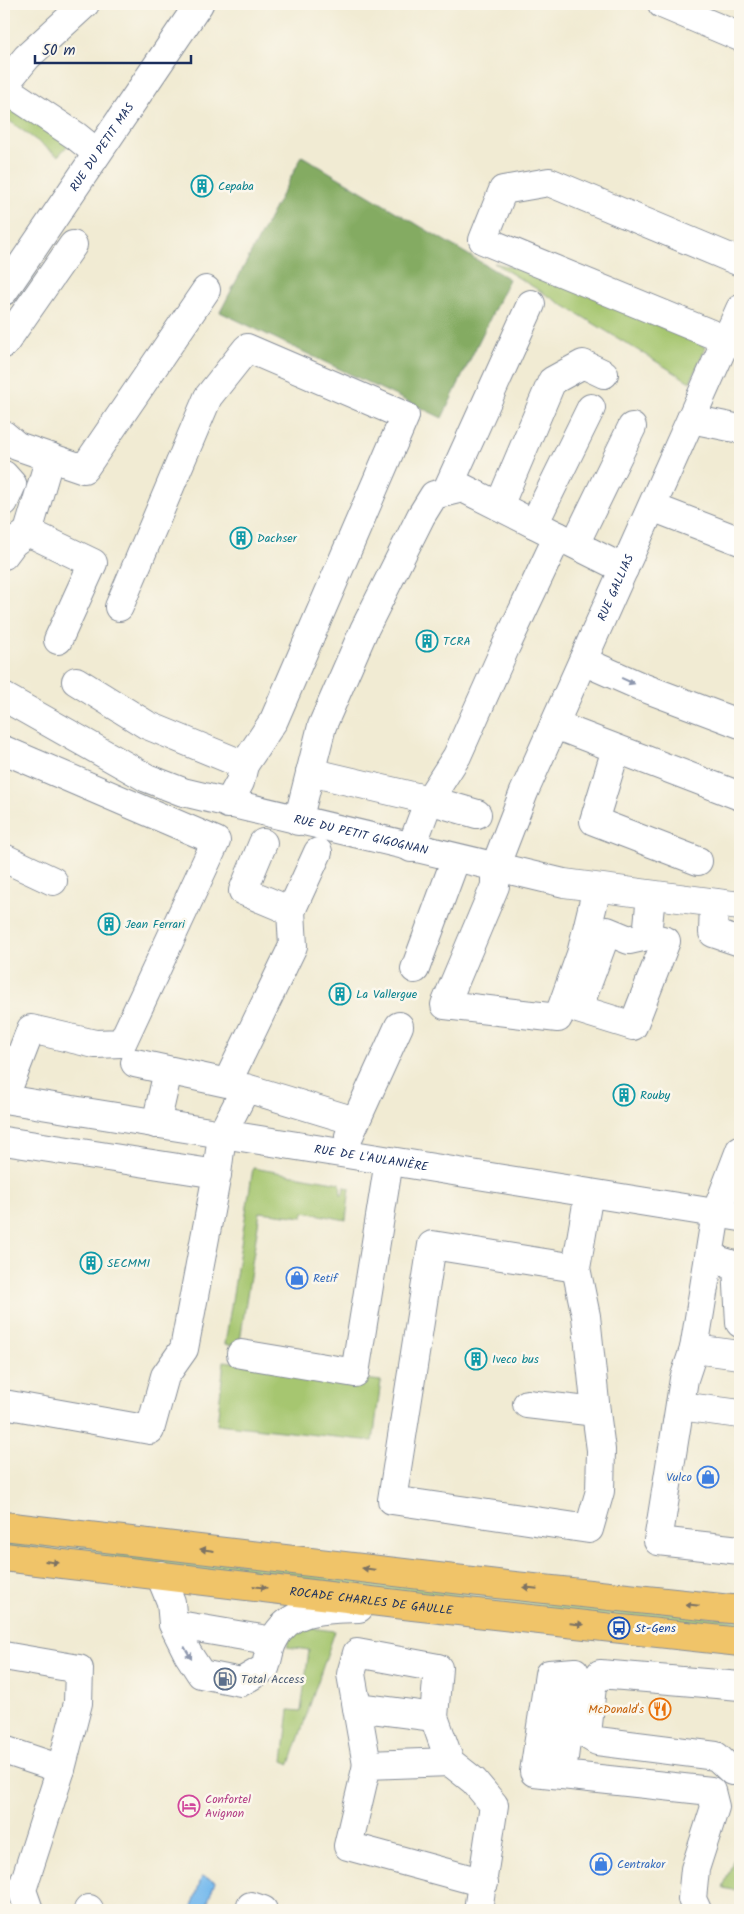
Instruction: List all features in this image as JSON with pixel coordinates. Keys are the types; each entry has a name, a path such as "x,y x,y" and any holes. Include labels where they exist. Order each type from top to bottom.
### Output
{"main road":[{"path":"4,1526 507,1585 740,1610"},
{"name":"ROCADE CHARLES DE GAULLE","path":"4,1557 413,1606 740,1642"}],"street":[{"path":"85,4 27,57 4,87 76,136 97,153"},
{"name":"RUE DU PETIT MAS","path":"4,291 199,4"},
{"path":"662,4 740,37"},
{"path":"726,340 484,240 503,190 549,182 740,262"},
{"path":"4,344 73,245"},
{"path":"4,435 17,446 84,469 206,290"},
{"path":"446,492 531,304"},
{"name":"RUE GALLIAS","path":"597,888 581,954 558,1018 445,1005 495,886 495,867 524,792 740,309"},
{"path":"119,607 208,397 246,348 404,416 274,720 244,764 240,782 228,804"},
{"path":"499,506 552,380 583,364 604,374"},
{"path":"534,524 591,408"},
{"path":"691,419 740,428"},
{"path":"411,848 429,800 457,756 506,646 632,427"},
{"path":"4,555 13,543 28,532 50,457"},
{"path":"4,475 12,484 4,502"},
{"path":"298,821 322,726 369,622 421,516 434,495 463,488 624,569"},
{"path":"652,506 740,542"},
{"path":"28,532 92,563 58,640"},
{"path":"583,661 642,687 740,724"},
{"path":"76,681 147,725 244,764"},
{"name":"RUE DU PETIT GIGOGNAN","path":"4,697 146,778 183,792 411,848 564,883 727,905"},
{"path":"555,725 740,796"},
{"path":"616,749 594,821 698,861"},
{"path":"4,750 216,841 122,1043 95,1044 31,1029 4,1099"},
{"path":"310,772 429,800 477,814"},
{"path":"264,843 243,891 292,910"},
{"path":"135,1063 227,1084 293,946 292,910 318,852"},
{"path":"4,858 54,881"},
{"path":"415,969 456,858"},
{"path":"646,936 651,895"},
{"path":"727,905 712,933 740,942"},
{"path":"342,1153 399,1026"},
{"path":"156,1124 168,1072"},
{"path":"4,1404 150,1430 165,1376 184,1349 217,1174 222,1134 246,1088 355,1121"},
{"name":"RUE DE L'AULANIÈRE","path":"4,1099 728,1215"},
{"path":"4,1141 217,1174"},
{"path":"740,1150 728,1215 710,1258 694,1349 684,1380 658,1541 740,1550"},
{"path":"241,1354 356,1373 389,1160"},
{"path":"576,1268 432,1245 392,1500 589,1529 600,1491 601,1450 586,1316 576,1268 589,1192"},
{"path":"710,1258 736,1266 740,1323"},
{"path":"694,1349 740,1356"},
{"path":"527,1404 596,1412"},
{"path":"680,1406 740,1414"},
{"path":"160,1575 171,1602 174,1624 188,1654 201,1674 241,1682 266,1668 273,1641 286,1624 316,1609 413,1606"},
{"path":"174,1624 273,1641"},
{"path":"478,1910 484,1883 494,1805 474,1781 450,1762 434,1717 438,1668 357,1653 351,1674 367,1765 348,1846 484,1883"},
{"path":"4,1656 79,1668 78,1703 61,1769 22,1890 29,1910"},
{"path":"697,1910 692,1899 694,1869 715,1808 736,1766 716,1756 596,1741 587,1735 592,1686 600,1674 740,1686"},
{"path":"357,1707 434,1717"},
{"path":"4,1750 61,1769"},
{"path":"367,1765 450,1762"},
{"path":"562,1773 711,1790 715,1808"}],"green space":[{"path":"4,98 69,144 58,156 4,117"},
{"path":"302,156 509,279 442,418 220,312"},
{"path":"494,263 540,273 706,347 690,382"},
{"path":"253,1168 340,1183 341,1195 343,1194 344,1187 350,1188 346,1220 304,1212 303,1217 260,1212 239,1347 225,1344"},
{"path":"224,1361 381,1381 373,1441 217,1424"},
{"path":"4,1535 740,1620 740,1635 4,1547"},
{"path":"301,1627 335,1631 290,1764 283,1761 289,1710 301,1711 309,1650 287,1647 291,1629"},
{"path":"740,1842 740,1888 733,1890 723,1888"}],"water":[{"path":"202,1876 215,1881 205,1910 191,1910"}],"place":[{"name":"Cepaba","path":"202,186"},
{"name":"Dachser","path":"241,538"},
{"name":"TCRA","path":"427,641"},
{"name":"Jean Ferrari","path":"109,924"},
{"name":"La Vallergue","path":"340,994"},
{"name":"Rouby","path":"624,1095"},
{"name":"SECMMI","path":"91,1263"},
{"name":"Retif","path":"297,1278"},
{"name":"Iveco bus","path":"476,1359"},
{"name":"Vulco","path":"708,1477"},
{"name":"St-Gens","path":"619,1628"},
{"name":"Total Access","path":"225,1679"},
{"name":"McDonald's","path":"660,1709"},
{"name":"Confortel Avignon","path":"189,1806"},
{"name":"Centrakor","path":"601,1864"}]}
